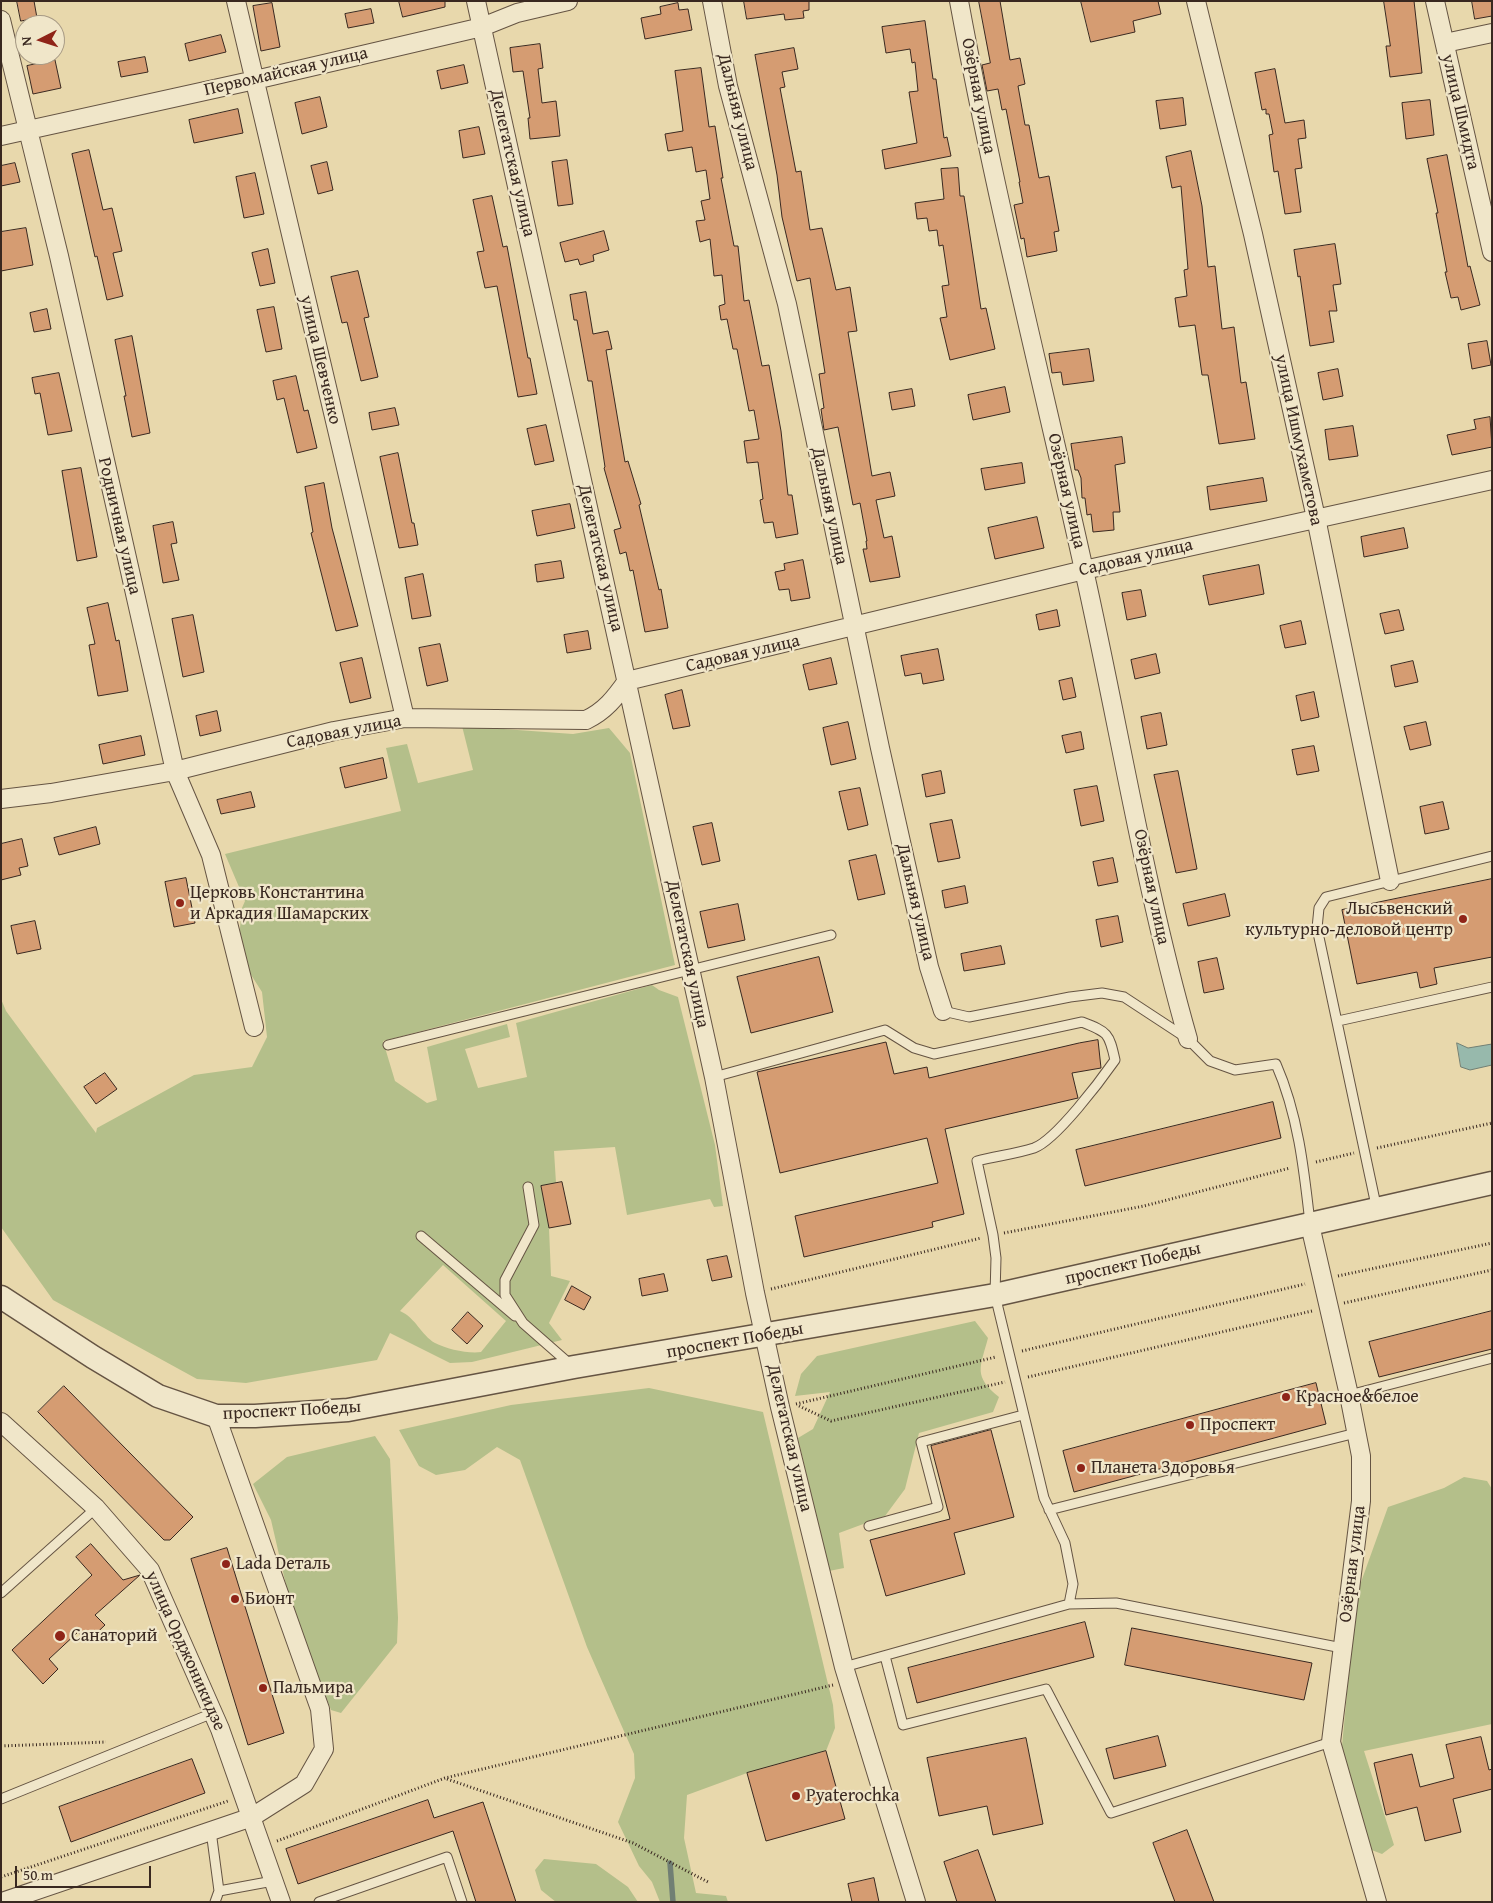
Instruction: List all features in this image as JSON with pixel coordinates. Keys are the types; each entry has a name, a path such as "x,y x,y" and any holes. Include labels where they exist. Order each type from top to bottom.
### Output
{"street":[{"name":"улица Шевченко","path":"236,1 405,718"},
{"name":"Делегатская улица","path":"476,1 714,1077 755,1292 780,1407 846,1674 916,1902"},
{"name":"Первомайская улица","path":"1,136 255,80 482,27 517,13 568,1"},
{"name":"Дальняя улица","path":"712,1 728,86 787,304 854,628 929,967 943,1011"},
{"name":"Озёрная улица","path":"959,1 977,100 1084,570 1168,969 1188,1038"},
{"name":"улица Ишмухаметова","path":"1196,1 1253,234 1316,518 1390,881"},
{"name":"улица Шмидта","path":"1435,1 1492,252"},
{"name":"Родничная улица","path":"1,20 59,256 175,771 211,855 254,1027"},
{"path":"1445,43 1492,34"},
{"name":"Садовая улица","path":"1,799 51,793 175,771 334,731 405,718 586,720 599,714 611,704 627,681 854,628 1084,570 1492,480"},
{"name":"проспект Победы","path":"1,1297 158,1396 216,1416 255,1416 348,1410 574,1368 995,1295 1492,1183"},
{"name":"Озёрная улица","path":"1310,1225 1322,1280 1330,1306 1361,1456 1361,1501 1330,1742 1377,1902"},
{"path":"2,1902 252,1817 304,1784 324,1749 320,1710 216,1416"},
{"name":"улица Орджоникидзе","path":"1,1422 96,1508 150,1570 213,1712 281,1902"}],"lane":[{"path":"1377,1210 1317,928 1319,908 1326,897 1492,856"},
{"path":"388,1045 831,935"},
{"path":"1338,1021 1492,987"},
{"path":"943,1011 969,1017 1070,997 1102,994 1124,998 1188,1038 1210,1061 1235,1070 1276,1064 1286,1088 1304,1165 1310,1225"},
{"path":"714,1077 885,1030 914,1048 934,1054 1082,1022 1102,1030 1110,1041 1115,1060 1096,1087 1057,1130 1036,1147 977,1161 993,1235 996,1258 995,1295 1044,1498 1065,1543 1074,1584 1068,1604"},
{"path":"523,1322 505,1295 506,1280 534,1225 528,1187"},
{"path":"421,1236 523,1322 574,1368"},
{"path":"1349,1395 1492,1358"},
{"path":"869,1526 938,1507 922,1442 1023,1415"},
{"path":"1049,1510 1356,1433"},
{"path":"1,1593 96,1508"},
{"path":"846,1674 885,1656 1068,1604 1116,1604 1342,1648"},
{"path":"885,1656 903,1725 1046,1689 1111,1813 1330,1742"},
{"path":"1,1799 213,1712"},
{"path":"211,1831 219,1892 215,1902"},
{"path":"319,1902 446,1857 462,1902"},
{"path":"219,1892 273,1881"}],"path":[{"path":"755,1292 993,1235 1144,1206 1304,1165 1492,1123"},
{"path":"1492,1242 793,1404 831,1421 1492,1270"},
{"path":"262,1847 445,1778 846,1674"},
{"path":"1,1746 107,1742"},
{"path":"445,1778 633,1843 708,1882"},
{"path":"1,1878 244,1795"}],"green space":[{"path":"462,726 573,734 609,728 630,753 675,965 383,1041 395,1081 427,1103 437,1100 427,1047 507,1024 510,1037 465,1049 478,1088 527,1077 516,1023 652,985 659,990 678,997 715,1145 723,1206 714,1207 710,1199 627,1215 615,1147 554,1151 556,1183 541,1187 549,1228 551,1276 570,1281 549,1323 562,1340 472,1362 450,1363 390,1333 377,1360 246,1383 197,1379 53,1300 1,1227 1,999 6,1011 96,1133 97,1128 194,1075 252,1067 267,1037 262,992 246,967 239,938 242,908 245,901 225,854 401,811 386,748 407,744 418,783 473,770","holes":["443,1265 506,1321 481,1352 464,1352 430,1340 406,1314 400,1311"]},
{"path":"975,1321 988,1338 981,1371 985,1383 999,1397 993,1412 919,1433 905,1489 885,1516 839,1533 844,1568 829,1571 798,1438 813,1429 830,1392 795,1396 801,1374 817,1356"},
{"path":"649,1388 763,1412 833,1705 835,1728 826,1751 747,1773 687,1795 684,1838 696,1893 726,1896 728,1902 660,1902 652,1882 639,1866 618,1822 635,1778 634,1754 587,1647 520,1460 497,1447 465,1470 436,1475 419,1466 399,1430 511,1405"},
{"path":"375,1436 390,1459 398,1618 397,1643 341,1713 331,1710 290,1602 271,1520 253,1484 287,1457"},
{"path":"1464,1477 1487,1481 1492,1489 1492,1724 1364,1751 1394,1845 1382,1854 1369,1849 1342,1746 1356,1596 1388,1507 1444,1488"},
{"path":"544,1859 596,1864 628,1887 638,1902 556,1902 541,1890 535,1870"}],"shaded area":[{"path":"1457,1043 1468,1048 1492,1044 1492,1065 1470,1070 1461,1067"}],"building":[{"path":"17,1 34,1 36,15 20,15"},
{"path":"399,1 445,1 445,7 403,17"},
{"path":"744,1 809,1 809,10 803,11 804,18 785,20 784,14 747,19"},
{"path":"979,1 1000,1 1010,60 1020,58 1025,84 1018,86 1025,125 1029,125 1039,178 1049,176 1059,231 1054,232 1057,251 1027,257 1024,238 1021,239 1014,205 1023,203 1020,182 1006,109 1002,110 998,89 987,91 982,65 990,63"},
{"path":"1081,1 1158,1 1161,14 1133,21 1135,32 1091,42"},
{"path":"1384,1 1414,1 1422,73 1390,77 1386,46 1390,46"},
{"path":"1472,1 1492,1 1492,16 1475,19"},
{"path":"272,3 280,47 261,51 253,6"},
{"path":"678,3 679,10 688,9 692,30 645,39 641,18 661,14 660,7"},
{"path":"371,9 374,23 348,28 345,14"},
{"path":"925,21 933,79 936,79 944,138 947,137 951,156 885,169 882,150 917,143 909,92 918,91 915,62 912,63 910,49 886,53 882,27"},
{"path":"221,35 226,52 189,61 185,44"},
{"path":"540,44 543,68 538,69 542,103 556,101 560,136 530,139 528,118 530,118 523,71 513,72 510,48"},
{"path":"794,48 798,69 782,72 785,87 780,88 796,172 801,171 810,230 822,228 836,290 850,287 857,331 848,332 872,476 890,472 895,496 876,500 884,538 892,536 900,577 870,582 863,549 867,549 867,541 860,503 853,505 838,427 824,430 821,409 824,408 819,374 825,373 810,278 797,281 782,217 777,175 755,55"},
{"path":"145,57 148,72 121,77 118,62"},
{"path":"56,65 61,88 33,94 27,66"},
{"path":"464,65 468,83 441,89 437,71"},
{"path":"701,68 709,127 715,126 723,178 721,178 734,246 738,246 744,301 749,300 762,366 769,365 781,431 788,495 792,495 798,534 776,538 773,522 764,523 760,500 763,499 758,462 747,463 744,441 759,439 754,410 749,411 737,349 733,349 727,319 721,320 719,306 725,304 722,275 714,276 710,239 700,242 696,221 705,220 701,201 710,199 706,170 696,172 692,147 668,151 665,134 683,131 675,71"},
{"path":"1275,69 1285,123 1304,120 1306,138 1298,139 1302,168 1295,169 1301,212 1285,214 1278,171 1274,172 1269,135 1273,134 1269,114 1266,114 1266,109 1262,110 1255,73"},
{"path":"320,97 327,127 302,134 295,103"},
{"path":"1183,98 1186,125 1160,129 1156,101"},
{"path":"1430,100 1434,135 1406,139 1402,103"},
{"path":"238,109 243,133 194,143 189,120"},
{"path":"479,127 485,154 463,158 459,131"},
{"path":"89,150 103,210 112,208 122,251 113,253 123,296 107,300 97,256 95,257 72,154"},
{"path":"1191,151 1202,206 1208,267 1215,266 1222,329 1234,327 1241,383 1246,382 1255,439 1219,444 1208,375 1202,375 1195,325 1179,327 1175,298 1187,296 1184,270 1188,269 1181,186 1172,188 1166,157"},
{"path":"1447,155 1468,267 1470,266 1480,305 1461,310 1458,297 1451,298 1445,272 1447,272 1436,213 1438,213 1427,159"},
{"path":"567,160 573,204 558,206 552,162"},
{"path":"327,162 333,190 318,194 311,166"},
{"path":"15,163 20,182 1,186 1,166"},
{"path":"958,168 960,196 964,196 981,309 986,308 995,349 950,360 940,318 947,317 942,286 949,285 943,245 939,246 937,230 929,231 927,218 917,219 915,203 944,199 941,169"},
{"path":"255,173 264,214 244,218 236,177"},
{"path":"492,196 503,247 507,246 528,358 530,358 537,394 518,397 497,286 485,288 477,252 484,251 473,200"},
{"path":"26,228 33,265 1,271 1,232"},
{"path":"604,231 609,250 593,255 594,261 580,265 578,259 565,262 560,243"},
{"path":"1335,244 1341,284 1333,285 1337,311 1329,311 1334,342 1310,346 1300,276 1298,277 1294,250"},
{"path":"268,249 275,283 260,286 252,253"},
{"path":"358,271 369,317 364,318 378,377 361,381 347,322 342,323 331,277"},
{"path":"586,292 593,334 608,331 612,349 606,350 625,462 628,461 641,504 639,505 659,590 661,589 668,628 645,632 633,570 630,571 626,552 620,554 614,530 621,528 604,468 592,381 588,381 577,320 574,320 570,295"},
{"path":"274,307 282,349 266,352 257,310"},
{"path":"47,309 51,329 34,332 30,313"},
{"path":"132,336 150,433 132,437 115,340"},
{"path":"1487,341 1491,365 1472,369 1468,344"},
{"path":"1089,349 1094,381 1063,385 1061,372 1052,373 1049,354"},
{"path":"1338,369 1343,396 1323,400 1318,373"},
{"path":"59,373 72,431 48,435 40,393 35,394 32,378"},
{"path":"296,376 304,411 308,410 317,448 297,453 284,398 277,400 273,381"},
{"path":"1005,387 1010,412 973,420 968,395"},
{"path":"912,389 915,406 892,410 889,393"},
{"path":"395,408 399,425 372,430 369,413"},
{"path":"1490,417 1492,447 1452,455 1447,435 1476,429 1474,420"},
{"path":"546,425 554,461 535,465 527,429"},
{"path":"1353,426 1358,456 1329,460 1325,430"},
{"path":"1122,437 1125,463 1115,465 1120,512 1113,512 1114,530 1093,532 1091,514 1087,515 1085,498 1082,498 1081,478 1078,470 1075,470 1071,444"},
{"path":"398,453 418,545 399,548 380,457"},
{"path":"1022,463 1025,483 985,490 981,469"},
{"path":"81,468 97,557 77,561 62,471"},
{"path":"1263,478 1267,501 1210,510 1207,487"},
{"path":"324,483 332,528 358,626 336,631 311,533 313,532 305,487"},
{"path":"570,504 575,528 537,536 532,511"},
{"path":"1037,517 1044,548 995,559 988,528"},
{"path":"173,522 177,543 171,544 179,580 163,583 153,526"},
{"path":"1404,528 1408,548 1364,557 1361,537"},
{"path":"803,560 810,598 791,601 789,589 779,590 775,572 785,570 784,564"},
{"path":"561,561 564,578 537,582 535,565"},
{"path":"1259,565 1264,594 1209,605 1203,576"},
{"path":"423,574 431,616 412,619 405,578"},
{"path":"1141,590 1146,616 1127,620 1122,593"},
{"path":"108,603 116,641 119,640 128,691 98,696 89,645 95,644 87,608"},
{"path":"1057,610 1060,626 1039,630 1036,615"},
{"path":"1399,610 1404,630 1385,634 1380,614"},
{"path":"193,615 204,672 183,677 172,619"},
{"path":"1301,621 1306,644 1285,648 1280,626"},
{"path":"588,631 591,649 567,653 564,635"},
{"path":"440,644 448,681 427,686 419,648"},
{"path":"938,649 944,680 923,684 921,673 905,676 901,656"},
{"path":"1156,654 1160,673 1135,679 1131,660"},
{"path":"362,658 371,698 350,703 340,663"},
{"path":"831,658 837,684 809,690 803,665"},
{"path":"1413,661 1418,682 1395,687 1391,666"},
{"path":"1072,678 1076,697 1063,700 1059,681"},
{"path":"682,690 690,726 673,729 665,695"},
{"path":"1314,692 1319,717 1301,721 1296,696"},
{"path":"217,711 221,731 200,736 196,716"},
{"path":"1161,713 1167,745 1147,749 1141,717"},
{"path":"848,722 856,759 831,765 823,728"},
{"path":"1426,722 1431,745 1410,750 1404,727"},
{"path":"1081,732 1084,749 1066,753 1062,736"},
{"path":"141,736 145,755 103,764 99,745"},
{"path":"1314,746 1319,771 1297,775 1292,750"},
{"path":"383,758 387,778 345,788 340,768"},
{"path":"941,771 945,793 926,797 922,775"},
{"path":"1178,771 1197,869 1176,873 1154,775"},
{"path":"1097,786 1104,821 1081,826 1074,790"},
{"path":"860,788 868,825 848,830 839,792"},
{"path":"251,792 255,807 221,814 217,800"},
{"path":"1443,802 1449,829 1425,834 1420,807"},
{"path":"952,820 960,858 938,862 930,824"},
{"path":"712,823 720,861 702,865 693,827"},
{"path":"96,827 100,844 59,855 54,838"},
{"path":"22,839 28,866 19,868 21,875 1,880 1,844"},
{"path":"876,855 885,894 858,900 849,861"},
{"path":"1113,858 1118,882 1098,886 1093,862"},
{"name":"Церковь Константина и Аркадия Шамарских","path":"186,878 195,923 174,927 165,882"},
{"path":"1492,879 1492,957 1434,968 1437,984 1420,988 1417,972 1357,984 1342,910"},
{"path":"965,886 968,903 945,908 942,891"},
{"path":"1225,894 1230,916 1188,926 1183,904"},
{"path":"738,904 745,940 708,948 700,912"},
{"path":"1118,916 1123,942 1101,947 1096,920"},
{"path":"35,921 41,949 17,954 11,926"},
{"path":"1001,946 1005,964 964,971 961,954"},
{"path":"819,957 833,1012 751,1033 737,977"},
{"path":"1217,958 1224,989 1204,993 1198,962"},
{"path":"1098,1040 1101,1068 1072,1073 1078,1098 945,1129 964,1214 932,1222 933,1227 804,1257 795,1216 938,1183 927,1138 780,1173 757,1072 886,1042 894,1074 927,1067 929,1078"},
{"path":"105,1073 117,1089 96,1104 84,1087"},
{"path":"1273,1102 1281,1138 1085,1186 1076,1150"},
{"path":"562,1182 571,1224 549,1228 541,1186"},
{"path":"727,1256 732,1277 712,1281 707,1260"},
{"path":"664,1274 668,1291 642,1296 639,1279"},
{"path":"572,1286 591,1297 584,1310 565,1300"},
{"path":"1492,1311 1492,1349 1379,1377 1369,1342"},
{"path":"468,1312 483,1326 467,1344 452,1330"},
{"path":"1316,1383 1326,1424 1074,1492 1063,1451"},
{"path":"64,1386 193,1517 170,1540 164,1540 38,1412"},
{"path":"991,1430 1014,1517 954,1533 965,1574 886,1596 870,1540 950,1519 931,1446"},
{"path":"91,1544 123,1580 140,1575 95,1615 105,1625 87,1642 78,1632 49,1659 58,1669 43,1684 12,1650 92,1575 76,1557"},
{"path":"227,1548 284,1733 248,1745 191,1559"},
{"path":"1085,1622 1094,1657 917,1703 908,1668"},
{"path":"1132,1628 1312,1663 1304,1700 1125,1665"},
{"path":"1158,1736 1166,1766 1114,1779 1106,1749"},
{"path":"1481,1737 1489,1770 1492,1769 1492,1789 1453,1799 1461,1832 1425,1841 1417,1807 1386,1815 1374,1763 1412,1754 1420,1787 1454,1778 1446,1745"},
{"path":"1026,1738 1043,1824 993,1835 987,1806 939,1816 927,1758"},
{"name":"Pyaterochka","path":"826,1751 845,1819 766,1841 747,1773"},
{"path":"192,1759 205,1793 71,1842 59,1807"},
{"path":"428,1800 434,1818 483,1802 516,1902 476,1902 453,1831 298,1884 286,1849"},
{"path":"1187,1830 1214,1902 1175,1902 1153,1843"},
{"path":"978,1850 996,1902 957,1902 944,1862"},
{"path":"874,1878 879,1902 852,1902 848,1884"}],"waterway":[{"path":"670,1863 673,1902"}],"place":[{"name":"Церковь Константина и Аркадия Шамарских","path":"180,903"},
{"name":"Лысьвенский культурно-деловой центр","path":"1463,919"},
{"name":"Красное&белое","path":"1286,1397"},
{"name":"Проспект","path":"1190,1425"},
{"name":"Планета Здоровья","path":"1081,1468"},
{"name":"Lada Dеталь","path":"226,1564"},
{"name":"Бионт","path":"235,1599"},
{"name":"Санаторий","path":"60,1636"},
{"name":"Пальмира","path":"263,1688"},
{"name":"Pyaterochka","path":"796,1796"}]}
